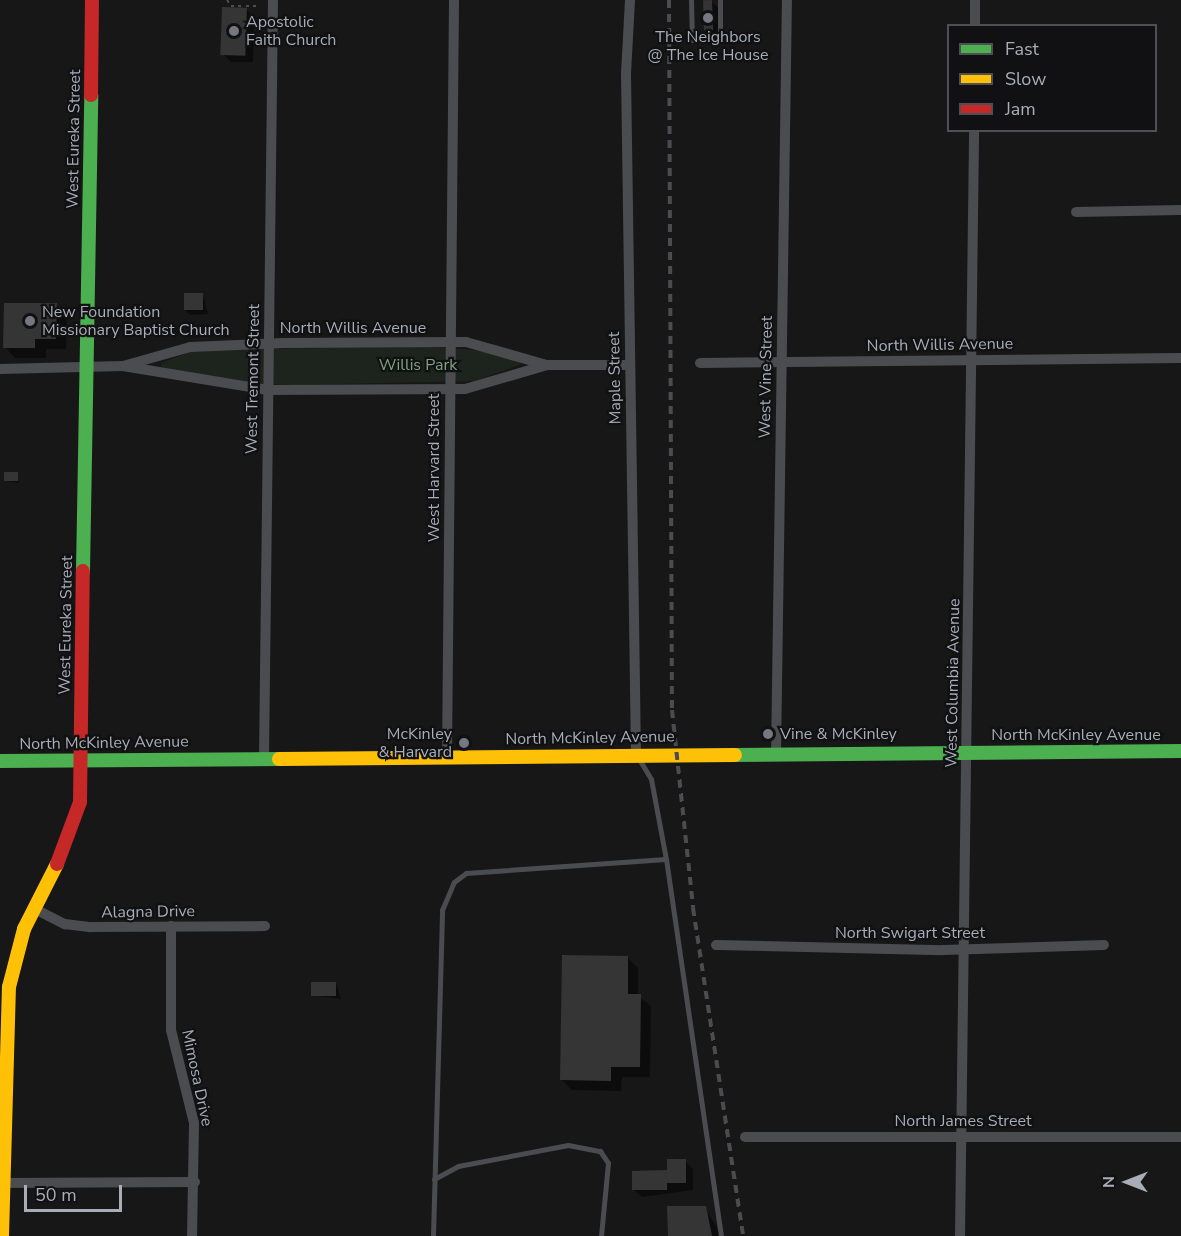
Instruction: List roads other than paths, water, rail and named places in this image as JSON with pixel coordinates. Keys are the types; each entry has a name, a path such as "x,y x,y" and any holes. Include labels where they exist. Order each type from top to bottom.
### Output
{"street":[{"name":"West Eureka Street","path":"2,1236 9,987 34,909 76,823 81,759 92,0"},
{"name":"West Tremont Street","path":"264,758 273,0"},
{"name":"West Harvard Street","path":"447,756 454,0"},
{"name":"Maple Street","path":"630,0 626,74 636,755"},
{"name":"West Vine Street","path":"776,754 787,0"},
{"path":"975,0 975,24"},
{"name":"West Columbia Avenue","path":"960,1236 974,132"},
{"path":"1076,212 1181,210"},
{"name":"North Willis Avenue","path":"123,366 190,347 451,342 514,352 547,364 630,365"},
{"name":"North Willis Avenue","path":"700,363 1181,358"},
{"name":"North Willis Avenue","path":"0,369 123,366 268,390 450,389 483,386 547,364"},
{"name":"North McKinley Avenue","path":"0,761 1181,751"},
{"name":"Alagna Drive","path":"34,909 75,926 265,926"},
{"name":"Mimosa Drive","path":"171,926 171,1030 194,1124 195,1182 192,1236"},
{"name":"North Swigart Street","path":"716,945 964,948 1104,945"},
{"name":"North James Street","path":"745,1137 1181,1137"},
{"path":"2,1183 195,1182"}],"lane":[{"path":"691,0 692,40 720,41 720,0"},
{"path":"636,755 651,779 666,859 721,1236"},
{"path":"433,1236 442,910 454,882 466,873 666,859"},
{"path":"434,1179 458,1166 568,1145 600,1151 608,1163 601,1236"}],"railway":[{"path":"669,0 672,710 693,908 743,1236"}],"place":[{"name":"The Neighbors @ The Ice House","path":"708,18"},
{"name":"Apostolic Faith Church","path":"234,31"},
{"name":"New Foundation Missionary Baptist Church","path":"30,321"},
{"name":"Vine & McKinley","path":"768,734"},
{"name":"McKinley & Harvard","path":"464,743"}],"park label":[{"name":"Willis Park","path":"418,365"}]}
